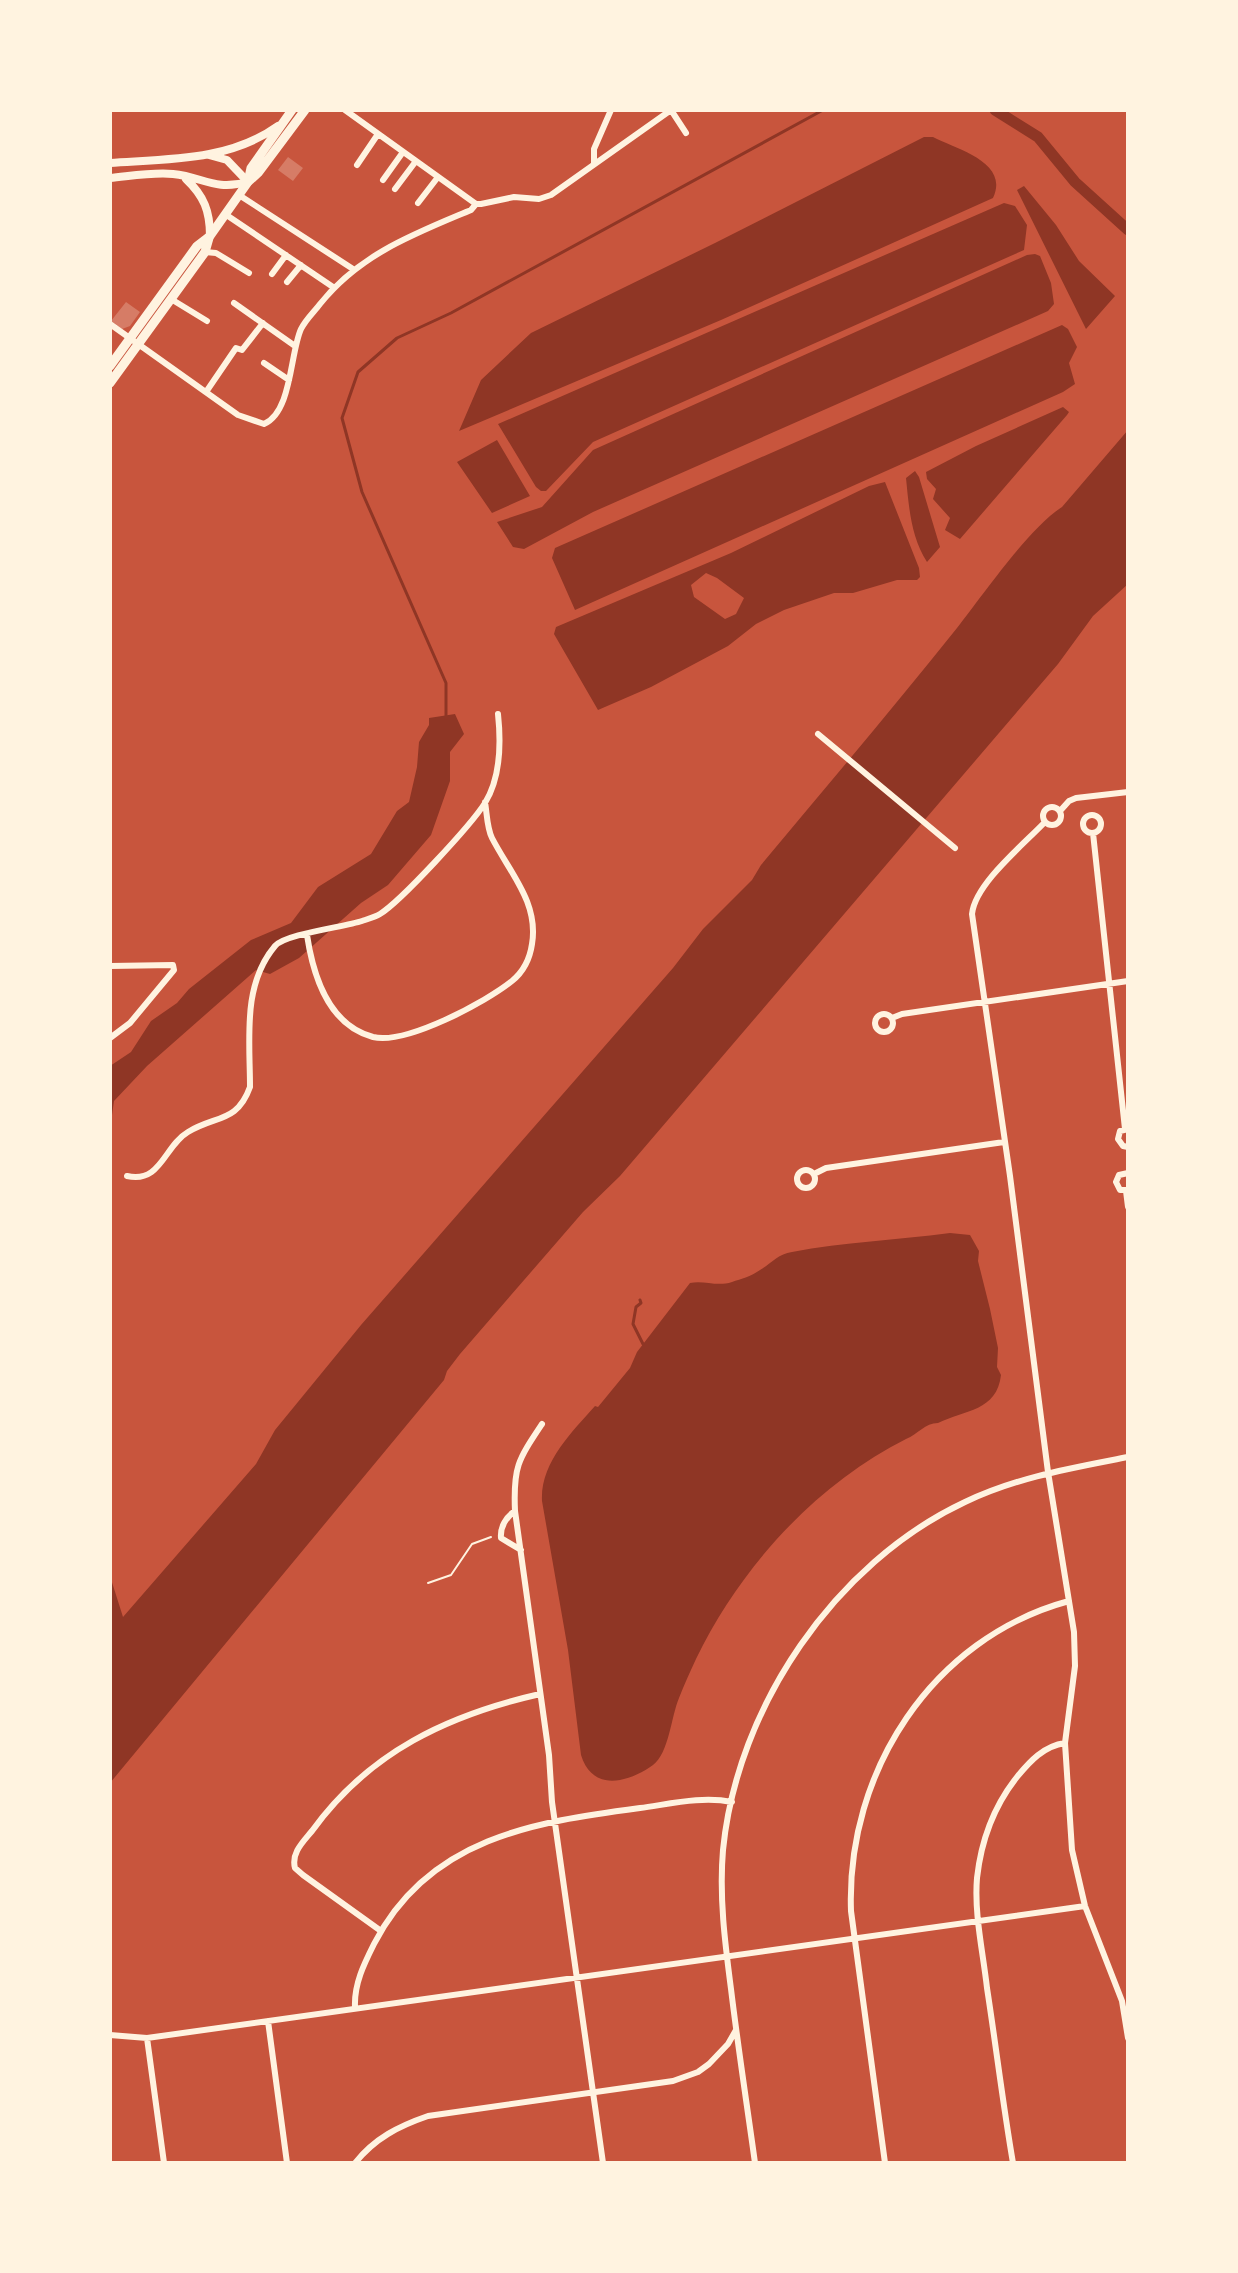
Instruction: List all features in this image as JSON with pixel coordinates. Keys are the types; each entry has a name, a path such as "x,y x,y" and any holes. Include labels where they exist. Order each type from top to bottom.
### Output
{"main road":[{"path":"248,182 251,168 292,110"},
{"path":"110,366 171,299 205,252 210,236 225,214 305,110"},
{"path":"110,163 209,155 242,146 280,125"},
{"path":"209,155 232,164 248,182"},
{"path":"110,178 156,174 182,175 213,185 248,182"},
{"path":"182,175 205,202 210,215 210,236"},
{"path":"110,383 197,246 210,236"}],"street":[{"path":"345,110 476,204"},
{"path":"594,163 594,149 611,110"},
{"path":"110,324 238,415 264,424 274,418 289,380 301,329 333,287 353,269 399,241 471,210 476,204 514,197 539,199 551,195 671,110 686,133"},
{"path":"357,165 378,134"},
{"path":"383,180 403,152"},
{"path":"395,189 416,161"},
{"path":"418,203 438,177"},
{"path":"239,195 353,269"},
{"path":"225,214 333,287"},
{"path":"205,252 216,253 249,273"},
{"path":"272,274 286,255"},
{"path":"287,282 301,265"},
{"path":"171,299 207,321"},
{"path":"234,303 295,346"},
{"path":"206,392 236,348 242,350 263,323"},
{"path":"264,363 289,380"},
{"path":"127,1176 148,1176 188,1131 237,1111 250,1087 251,993 276,944 287,937 307,935 380,914 398,900 485,802 494,781 501,741 498,714"},
{"path":"818,734 955,848"},
{"path":"1045,822 1053,825 1059,823 1060,811 1076,798 1128,792"},
{"path":"307,935 312,963 332,1009 352,1026 373,1037 392,1037 453,1018 514,980 526,965 535,924 527,901 490,836 485,802"},
{"path":"1045,822 1043,814 1046,809 1052,807 1060,811"},
{"path":"1045,822 984,887 973,905 972,914 1076,1656 1065,1743 1072,1850 1085,1906 1122,2001 1128,2038"},
{"path":"1093,833 1127,1129 1119,1134 1118,1139 1128,1147"},
{"path":"110,966 173,965 174,970 130,1023 110,1038"},
{"path":"892,1018 902,1014 1128,981"},
{"path":"814,1174 826,1168 1004,1142"},
{"path":"1128,1173 1121,1173 1116,1180 1118,1188 1127,1190 1128,1207"},
{"path":"542,1424 518,1461 515,1511 603,2163"},
{"path":"755,2163 726,1955 722,1913 723,1851 732,1802 755,1730 785,1668 819,1621 856,1579 900,1541 943,1513 999,1487 1048,1472 1128,1457"},
{"path":"515,1511 506,1520 500,1537 506,1544 521,1550"},
{"path":"885,2163 853,1937 850,1892 863,1812 883,1756 899,1726 937,1678 982,1640 1025,1615 1069,1601"},
{"path":"381,1931 295,1868 295,1853 345,1792 385,1757 453,1720 540,1694"},
{"path":"1013,2163 978,1920 977,1879 980,1859 998,1804 1036,1757 1054,1745 1065,1743"},
{"path":"355,2007 361,1972 381,1931 415,1888 441,1865 493,1838 555,1822 708,1799 732,1802"},
{"path":"110,2035 147,2038 1085,1906"},
{"path":"268,2021 287,2163"},
{"path":"355,2163 383,2136 428,2116 673,2081 698,2072 718,2056 736,2030"},
{"path":"147,2038 164,2163"}],"path":[{"path":"428,1583 455,1572 472,1544 488,1537 500,1537"}],"shaded area":[{"path":"924,137 933,137 978,158 988,166 996,186 993,198 721,320 459,431 481,380 531,333"},
{"path":"1024,186 1056,225 1079,261 1115,296 1086,329 1017,190"},
{"path":"1004,203 1015,206 1027,225 1024,250 593,442 546,491 536,487 498,424"},
{"path":"1035,254 1040,256 1051,283 1054,304 1048,311 593,512 524,549 513,547 497,522 542,507 593,450"},
{"path":"1062,325 1068,329 1077,347 1069,363 1075,384 1063,392 575,610 552,558 555,548"},
{"path":"1063,407 1069,412 1067,415 960,539 945,530 950,518 933,499 936,489 927,479 926,472"},
{"path":"1128,430 1128,584 1093,616 1058,664 620,1176 583,1212 460,1354 444,1380 110,1783 110,1576 123,1617 256,1464 275,1430 361,1325 673,968 703,929 752,880 1021,546 1062,507"},
{"path":"497,440 530,496 492,513 457,462"},
{"path":"915,471 940,547 927,562 914,532 908,500 906,478"},
{"path":"885,482 919,568 920,577 917,580 897,580 853,593 834,593 784,610 756,624 728,646 651,687 598,710 554,634 556,627 731,553 869,486","holes":["706,573 744,598 736,614 725,619 694,597 691,585"]},
{"path":"455,714 464,734 450,752 450,781 431,835 388,885 361,903 299,958 270,974 256,970 147,1066 114,1101 110,1129 110,1066 131,1052 151,1021 177,1003 189,989 251,940 291,923 318,887 371,854 397,811 409,802 419,742 429,725 429,718"},
{"path":"950,1233 970,1235 979,1251 978,1261 1001,1375 993,1396 978,1408 933,1423 873,1458 811,1505 758,1562 714,1625 683,1688 666,1744 658,1759 644,1771 624,1779 603,1780 594,1775 581,1755 568,1650 542,1501 546,1474 559,1449 630,1368 637,1352 690,1283 732,1282 754,1274 792,1252"}],"building":[{"path":"288,157 303,168 293,181 278,170"},
{"path":"126,302 140,312 130,326 122,329 111,321"}],"waterway":[{"path":"446,718 446,683 362,492 342,418 358,372 397,338 451,313 823,110"},
{"path":"995,110 1038,137 1075,182 1128,230"},
{"path":"640,1300 633,1324 643,1344"}]}
